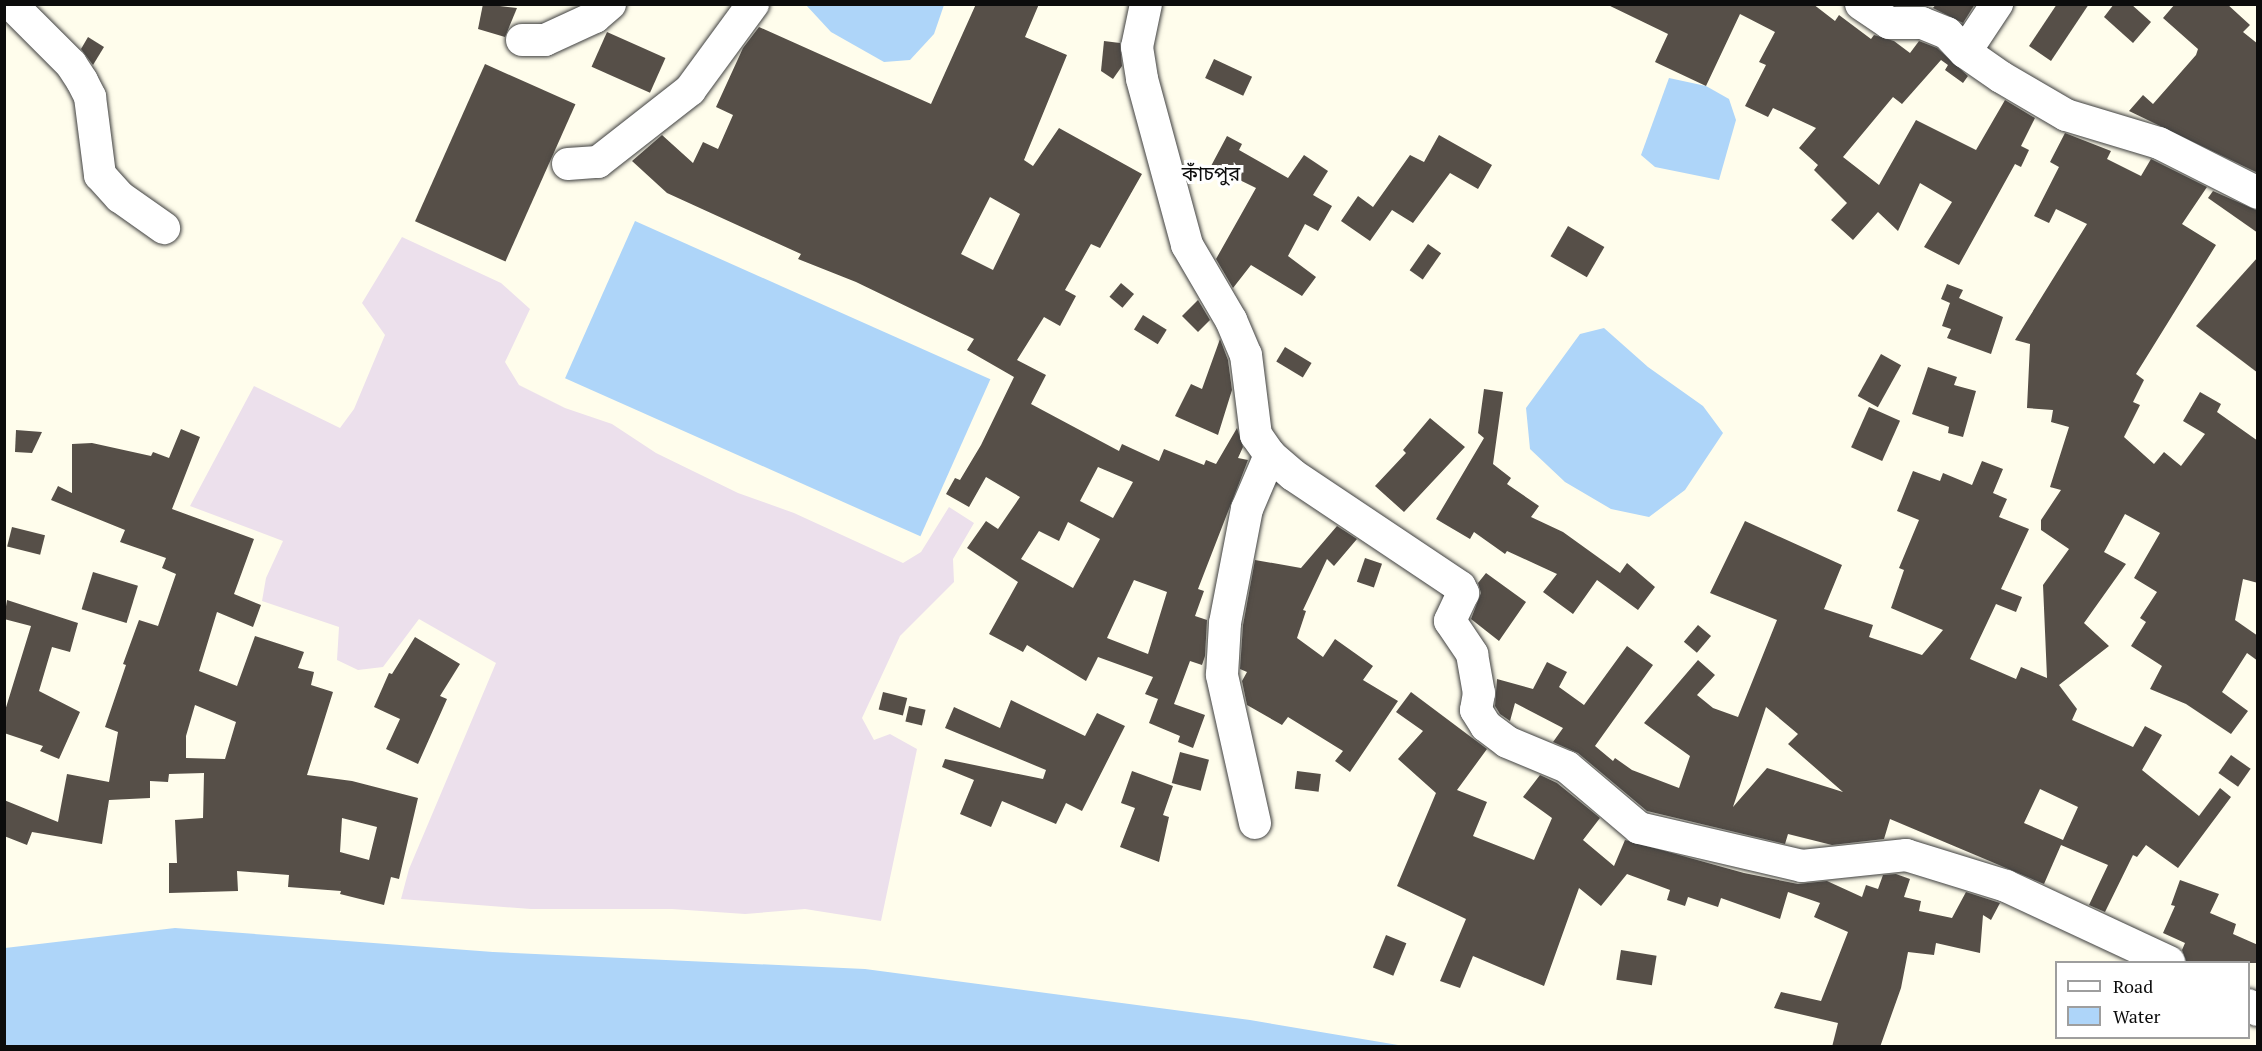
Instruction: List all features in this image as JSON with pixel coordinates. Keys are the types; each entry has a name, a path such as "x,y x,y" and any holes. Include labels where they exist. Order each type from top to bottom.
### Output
{"street":[{"path":"11,4 71,64 82,81 90,97 100,175 120,197 164,228"},
{"path":"522,40 545,40 594,17 610,4"},
{"path":"568,164 598,162 690,90 753,4"},
{"path":"1146,4 1137,47 1142,79 1187,244 1231,320 1246,355 1256,435 1270,455 1340,508 1460,587 1463,593 1450,621 1472,654 1479,693 1476,710 1486,726 1507,742 1567,767 1639,828 1802,866 1906,855 2006,886 2165,961"},
{"path":"1861,4 1889,23 1922,23 1947,33 1965,52 2066,115 2169,147 2258,193"},
{"path":"1965,52 1997,4"},
{"path":"1255,823 1222,675 1225,623 1247,509 1270,455"}],"shaded area":[{"path":"402,237 501,283 530,309 505,362 519,385 565,408 612,424 656,453 738,493 794,513 903,563 921,552 949,507 974,523 953,559 954,582 900,636 862,718 874,740 890,734 917,749 881,921 805,909 745,914 672,909 531,909 401,899 409,869 496,663 419,619 383,667 358,670 337,660 339,627 262,601 266,578 283,541 190,506 254,386 340,428 354,409 385,335 362,303"}],"water":[{"path":"806,5 944,5 934,34 910,60 884,62 831,32"},
{"path":"1669,78 1706,86 1729,99 1736,120 1719,180 1655,167 1641,155"},
{"path":"635,221 990,379 920,536 565,378"},
{"path":"1604,328 1648,367 1703,406 1723,433 1685,490 1649,517 1611,509 1565,482 1530,449 1526,408 1580,334"},
{"path":"175,928 493,952 865,969 1250,1020 1404,1046 5,1046 5,948"}],"building":[{"path":"483,4 517,8 505,37 478,29"},
{"path":"976,4 1039,4 1025,37 1067,55 1024,160 1033,166 1059,128 1142,174 1100,248 1091,244 1065,290 1076,296 1060,326 1044,317 1017,360 1046,375 1031,404 1119,451 1122,444 1159,461 1164,449 1204,465 1206,460 1216,464 1237,428 1243,447 1238,458 1248,460 1198,589 1204,591 1195,616 1207,620 1205,656 1202,665 1190,661 1174,704 1205,715 1193,748 1178,742 1180,736 1149,723 1158,699 1145,694 1153,677 1098,657 1086,681 1027,645 1023,652 989,634 1018,582 967,548 986,521 998,529 1020,497 986,477 969,507 946,494 955,478 960,480 981,445 1014,377 967,350 974,339 856,282 798,259 801,254 667,193 632,161 662,135 693,163 703,142 718,149 733,115 716,107 743,48 759,27 931,104","holes":["990,197 1020,214 993,270 961,254","1098,467 1133,482 1113,518 1080,501","1068,522 1100,539 1073,588 1021,559 1039,531 1059,541","1134,580 1167,592 1148,654 1107,638"]},
{"path":"1606,4 1813,4 1835,21 1839,15 1871,39 1874,35 1894,41 1910,53 1919,41 1937,48 1968,76 1963,83 1945,70 1948,65 1941,60 1902,104 1893,97 1843,157 1879,185 1916,120 1976,150 2005,100 2035,118 2021,146 2029,150 2021,167 2015,164 1959,265 1924,247 1952,202 1920,183 1898,231 1878,212 1853,240 1831,220 1847,203 1814,170 1818,165 1799,148 1816,128 1773,108 1768,117 1745,106 1766,65 1759,62 1775,32 1740,14 1706,86 1655,62 1668,34"},
{"path":"1936,4 1975,4 1963,23 1933,8"},
{"path":"2057,4 2089,4 2051,61 2029,46"},
{"path":"2114,4 2131,4 2151,22 2133,43 2104,17"},
{"path":"2175,4 2227,4 2250,25 2243,32 2258,44 2258,173 2129,111 2143,95 2153,104 2196,55 2198,49 2163,18"},
{"path":"607,32 665,58 650,93 592,67"},
{"path":"88,37 104,47 93,65 81,49"},
{"path":"1104,41 1120,43 1122,66 1113,79 1101,71"},
{"path":"1214,59 1252,77 1243,96 1205,78"},
{"path":"485,64 575,104 505,261 415,221"},
{"path":"2065,133 2111,151 2107,159 2141,176 2151,159 2207,187 2182,224 2216,245 2136,374 2144,380 2133,402 2140,405 2124,437 2154,464 2164,452 2181,466 2205,434 2183,421 2200,392 2221,404 2217,412 2258,441 2258,583 2243,579 2235,620 2258,636 2258,661 2247,653 2222,692 2248,711 2231,734 2186,704 2150,689 2162,666 2131,646 2146,622 2140,618 2157,592 2134,578 2160,533 2125,514 2104,552 2126,564 2084,623 2109,646 2059,685 2077,709 2072,720 2133,747 2145,726 2162,735 2142,770 2199,816 2220,788 2231,797 2178,868 2146,845 2137,857 2133,855 2105,912 2089,905 2108,865 2061,845 2044,884 1890,819 1884,839 1832,845 1788,834 1785,844 1647,811 1578,753 1553,742 1563,728 1515,703 1510,721 1500,714 1495,706 1497,679 1533,689 1547,662 1567,672 1559,687 1584,705 1627,646 1653,665 1595,746 1613,761 1615,758 1632,770 1679,788 1690,756 1644,723 1698,660 1715,675 1697,695 1713,708 1738,717 1777,620 1710,593 1745,521 1842,565 1824,609 1873,625 1869,637 1922,655 1943,630 1891,608 1904,570 1899,568 1919,520 1897,511 1913,471 1940,481 1943,473 1972,485 1982,461 2003,469 1993,493 2007,499 1999,517 2029,529 2001,589 2022,597 2016,612 1996,604 1970,659 2016,679 2021,667 2047,678 2043,585 2069,549 2041,530 2041,520 2061,490 2050,487 2069,427 2051,422 2053,410 2027,408 2030,344 2015,340 2087,224 2056,209 2049,223 2034,216 2059,167 2050,162","holes":["1766,707 1798,734 1788,744 1843,792 1767,768 1733,807","2040,789 2078,807 2063,840 2024,823"]},
{"path":"1439,135 1492,165 1478,189 1450,173 1413,223 1392,210 1370,241 1341,221 1358,196 1373,207 1410,155 1424,162"},
{"path":"1227,136 1242,144 1239,150 1288,178 1304,155 1328,171 1313,195 1332,206 1318,231 1305,224 1288,256 1316,277 1302,296 1251,265 1233,288 1216,259 1256,188 1211,166"},
{"path":"2213,191 2258,211 2258,233 2208,198"},
{"path":"1568,226 1604,247 1587,277 1550,256"},
{"path":"1428,244 1441,253 1423,279 1410,270"},
{"path":"2258,257 2258,373 2196,326"},
{"path":"1121,283 1134,294 1122,308 1109,297"},
{"path":"1947,284 1963,290 1959,298 2003,317 1991,354 1947,338 1951,329 1942,326 1950,303 1941,299"},
{"path":"1198,300 1210,320 1198,332 1182,316"},
{"path":"1143,315 1167,330 1158,344 1134,329"},
{"path":"1220,339 1228,360 1232,390 1218,435 1175,416 1191,384 1202,389"},
{"path":"1285,347 1312,363 1303,378 1276,362"},
{"path":"1881,354 1901,365 1878,407 1858,396"},
{"path":"1928,367 1957,377 1954,385 1976,391 1963,437 1948,433 1949,427 1912,414"},
{"path":"1484,389 1503,392 1493,464 1511,478 1507,484 1539,506 1531,517 1563,532 1620,573 1627,563 1655,587 1638,610 1597,580 1573,614 1543,592 1557,574 1507,551 1505,554 1474,532 1470,539 1436,519 1484,438 1478,433"},
{"path":"1869,407 1900,421 1882,461 1851,447"},
{"path":"1430,418 1465,447 1404,512 1375,486 1406,453 1403,450"},
{"path":"181,429 200,437 172,509 254,539 234,594 261,605 253,627 217,612 199,671 237,686 255,636 304,652 298,668 314,672 311,685 333,692 307,775 352,781 418,798 399,879 391,877 384,905 340,894 341,891 288,887 289,875 237,871 238,891 169,893 169,863 177,863 175,820 203,818 204,773 169,774 168,782 150,781 150,798 109,800 102,844 32,832 27,845 4,836 4,800 58,822 67,774 109,782 118,732 105,727 126,665 123,664 139,620 158,626 176,574 162,568 166,558 120,542 125,530 51,500 58,486 72,493 72,444 92,443 151,456 153,452 169,458","holes":["195,705 236,722 225,759 186,758 186,736","342,818 377,827 369,860 340,852"]},
{"path":"16,430 42,432 32,453 15,452"},
{"path":"1337,526 1357,539 1334,566 1327,559 1303,610 1306,611 1297,638 1323,657 1335,639 1373,666 1363,680 1398,701 1350,772 1335,761 1343,751 1288,717 1282,725 1247,705 1242,681 1247,672 1240,669 1243,625 1255,560 1301,568"},
{"path":"12,527 45,535 40,555 7,546"},
{"path":"1365,558 1382,564 1374,587 1357,582"},
{"path":"93,572 138,586 127,623 82,609"},
{"path":"1486,573 1526,602 1499,641 1471,619 1481,593 1478,583"},
{"path":"7,600 78,623 70,652 52,647 39,691 80,712 59,759 40,751 43,746 4,733 4,714 31,626 4,619"},
{"path":"1698,625 1711,636 1697,653 1684,642"},
{"path":"415,637 460,664 440,696 447,699 418,764 386,749 400,719 374,707 389,673 392,674"},
{"path":"883,692 907,698 903,716 879,709"},
{"path":"1411,692 1487,749 1457,790 1487,802 1473,836 1534,860 1552,818 1523,797 1540,775 1557,783 1600,818 1583,840 1614,866 1625,840 1744,873 1798,884 1827,881 1862,897 1866,885 1878,889 1883,875 1896,874 1910,879 1904,897 1921,901 1919,911 1952,918 1966,892 2000,903 1991,920 1983,915 1980,953 1936,943 1934,955 1908,952 1901,988 1880,1047 1832,1047 1838,1023 1774,1008 1781,992 1821,1001 1848,932 1814,917 1820,903 1788,892 1780,919 1721,898 1718,907 1688,897 1685,906 1667,900 1670,890 1627,874 1601,906 1579,888 1544,986 1473,956 1460,988 1440,981 1466,919 1397,886 1436,793 1398,759 1423,731 1396,712"},
{"path":"1011,700 1085,736 1097,713 1125,726 1082,811 1066,803 1056,824 1002,801 991,827 960,814 974,780 942,767 945,759 1043,779 1046,770 945,728 954,707 1000,728"},
{"path":"909,706 926,710 922,725 905,722"},
{"path":"1180,752 1209,760 1201,791 1172,783"},
{"path":"2231,755 2251,769 2238,787 2218,773"},
{"path":"1132,771 1173,786 1163,815 1169,817 1159,862 1120,847 1135,808 1121,803"},
{"path":"1297,771 1321,774 1319,792 1295,789"},
{"path":"2180,880 2219,894 2210,913 2236,924 2233,934 2258,945 2258,963 2186,961 2182,950 2185,943 2163,933 2175,906 2171,905"},
{"path":"1386,935 1406,943 1393,976 1373,967"},
{"path":"1621,950 1657,956 1652,985 1616,980"}],"district":[{"name":"কাঁচপুর","path":"1211,173"}]}
